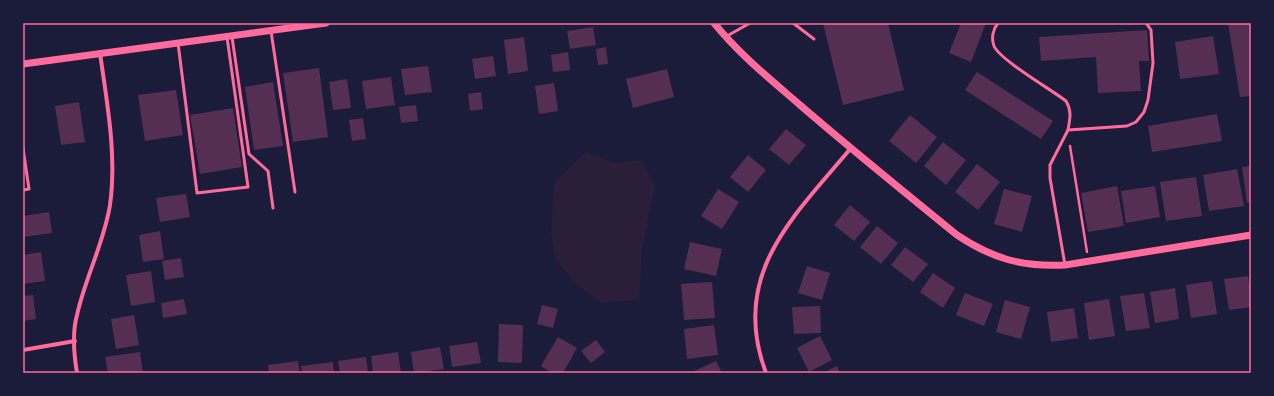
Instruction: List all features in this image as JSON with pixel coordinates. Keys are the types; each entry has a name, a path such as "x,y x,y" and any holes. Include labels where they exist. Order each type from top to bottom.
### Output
{"street":[{"path":"23,64 326,23"},
{"path":"714,23 725,37 760,70 851,148 957,235 968,243 1000,258 1023,264 1046,266 1065,265 1251,235"},
{"path":"77,373 74,342 76,317 104,229 110,206 112,182 111,142 100,53"},
{"path":"766,373 758,348 755,332 755,305 762,273 774,246 788,225 851,148"},
{"path":"23,350 74,342"}],"lane":[{"path":"725,37 750,23"},
{"path":"793,23 814,39"},
{"path":"998,23 994,28 994,46 1013,64 1066,101 1070,108 1068,130 1050,165 1050,178 1065,265"},
{"path":"1068,130 1127,126 1136,122 1144,112 1148,100 1153,63 1151,30 1146,23"},
{"path":"271,30 295,192"},
{"path":"178,43 197,193 248,186 229,36"},
{"path":"229,36 249,154 268,171 273,208"},
{"path":"23,148 29,189 23,190"}],"path":[{"path":"1068,130 1088,262"}],"shaded area":[{"path":"586,152 613,162 642,160 655,186 642,250 639,300 601,303 576,283 555,259 551,232 554,182"}],"building":[{"path":"823,23 888,23 904,90 843,105"},
{"path":"961,23 986,23 971,62 949,53"},
{"path":"1228,23 1251,23 1251,96 1240,97"},
{"path":"593,27 596,45 570,49 567,31"},
{"path":"1147,30 1149,61 1139,61 1141,91 1098,93 1096,57 1041,61 1039,37"},
{"path":"1213,36 1219,74 1180,79 1175,42"},
{"path":"524,37 528,71 508,74 504,40"},
{"path":"606,47 608,64 598,65 596,49"},
{"path":"568,52 570,70 553,72 551,55"},
{"path":"493,56 496,76 475,79 472,59"},
{"path":"428,66 432,92 405,95 401,69"},
{"path":"319,68 328,137 293,142 283,73"},
{"path":"667,69 674,97 633,108 626,79"},
{"path":"977,72 1053,121 1041,139 965,90"},
{"path":"391,77 395,105 366,109 362,81"},
{"path":"347,79 351,108 333,110 329,82"},
{"path":"273,82 283,146 254,150 245,87"},
{"path":"554,83 558,111 539,114 535,86"},
{"path":"176,90 183,135 145,141 138,95"},
{"path":"481,92 483,109 470,111 468,94"},
{"path":"79,102 85,142 61,145 55,106"},
{"path":"416,105 418,121 401,123 399,107"},
{"path":"233,108 242,167 200,174 190,115"},
{"path":"1217,114 1222,141 1152,152 1148,126"},
{"path":"910,115 937,137 916,163 889,141"},
{"path":"363,118 366,139 352,141 349,120"},
{"path":"786,129 806,145 789,165 769,149"},
{"path":"943,142 966,160 946,185 924,166"},
{"path":"748,155 766,170 748,192 730,177"},
{"path":"977,164 1000,182 978,210 955,192"},
{"path":"1251,166 1251,202 1247,203 1242,167"},
{"path":"1237,169 1244,206 1209,211 1203,175"},
{"path":"1196,177 1202,216 1166,221 1160,182"},
{"path":"1117,186 1124,226 1088,232 1081,193"},
{"path":"1155,186 1160,217 1126,223 1121,191"},
{"path":"718,189 739,202 722,229 701,216"},
{"path":"1004,189 1032,196 1022,232 994,224"},
{"path":"186,194 190,217 160,222 156,198"},
{"path":"850,205 870,222 854,241 834,225"},
{"path":"49,212 52,233 23,237 23,216"},
{"path":"877,226 898,243 881,264 860,247"},
{"path":"160,231 164,259 143,262 139,235"},
{"path":"690,242 722,249 716,276 684,269"},
{"path":"905,247 928,264 913,282 891,265"},
{"path":"41,252 45,281 23,284 23,255"},
{"path":"181,258 184,277 165,280 162,261"},
{"path":"807,266 830,273 822,300 798,293"},
{"path":"151,271 155,302 131,306 126,275"},
{"path":"933,273 955,288 943,308 920,292"},
{"path":"1248,276 1251,292 1251,307 1229,310 1224,279"},
{"path":"1212,281 1217,314 1191,318 1186,285"},
{"path":"712,282 715,318 684,320 681,284"},
{"path":"1175,288 1179,319 1155,323 1150,292"},
{"path":"965,293 993,304 984,326 956,315"},
{"path":"1144,293 1150,328 1126,331 1120,296"},
{"path":"33,295 36,319 23,321 23,296"},
{"path":"184,299 187,314 163,318 161,303"},
{"path":"1109,299 1115,336 1089,340 1084,303"},
{"path":"1005,300 1030,307 1021,339 996,332"},
{"path":"542,305 558,309 553,328 537,324"},
{"path":"820,306 821,333 794,334 792,307"},
{"path":"1074,308 1078,338 1051,342 1047,312"},
{"path":"134,315 139,345 116,349 111,319"},
{"path":"499,324 523,325 522,363 498,362"},
{"path":"714,325 718,355 687,359 684,329"},
{"path":"820,336 832,360 809,372 797,348"},
{"path":"558,337 577,348 563,373 552,373 541,366"},
{"path":"596,340 605,352 591,363 581,351"},
{"path":"477,342 481,363 452,367 449,346"},
{"path":"440,347 444,369 414,373 411,352"},
{"path":"140,352 143,373 108,373 105,357"},
{"path":"398,352 401,373 373,373 371,356"},
{"path":"366,357 368,373 340,373 338,361"},
{"path":"298,361 300,373 269,373 268,365"},
{"path":"716,361 722,373 690,373"},
{"path":"333,362 334,373 302,373 301,366"},
{"path":"837,366 840,373 823,373"}]}
